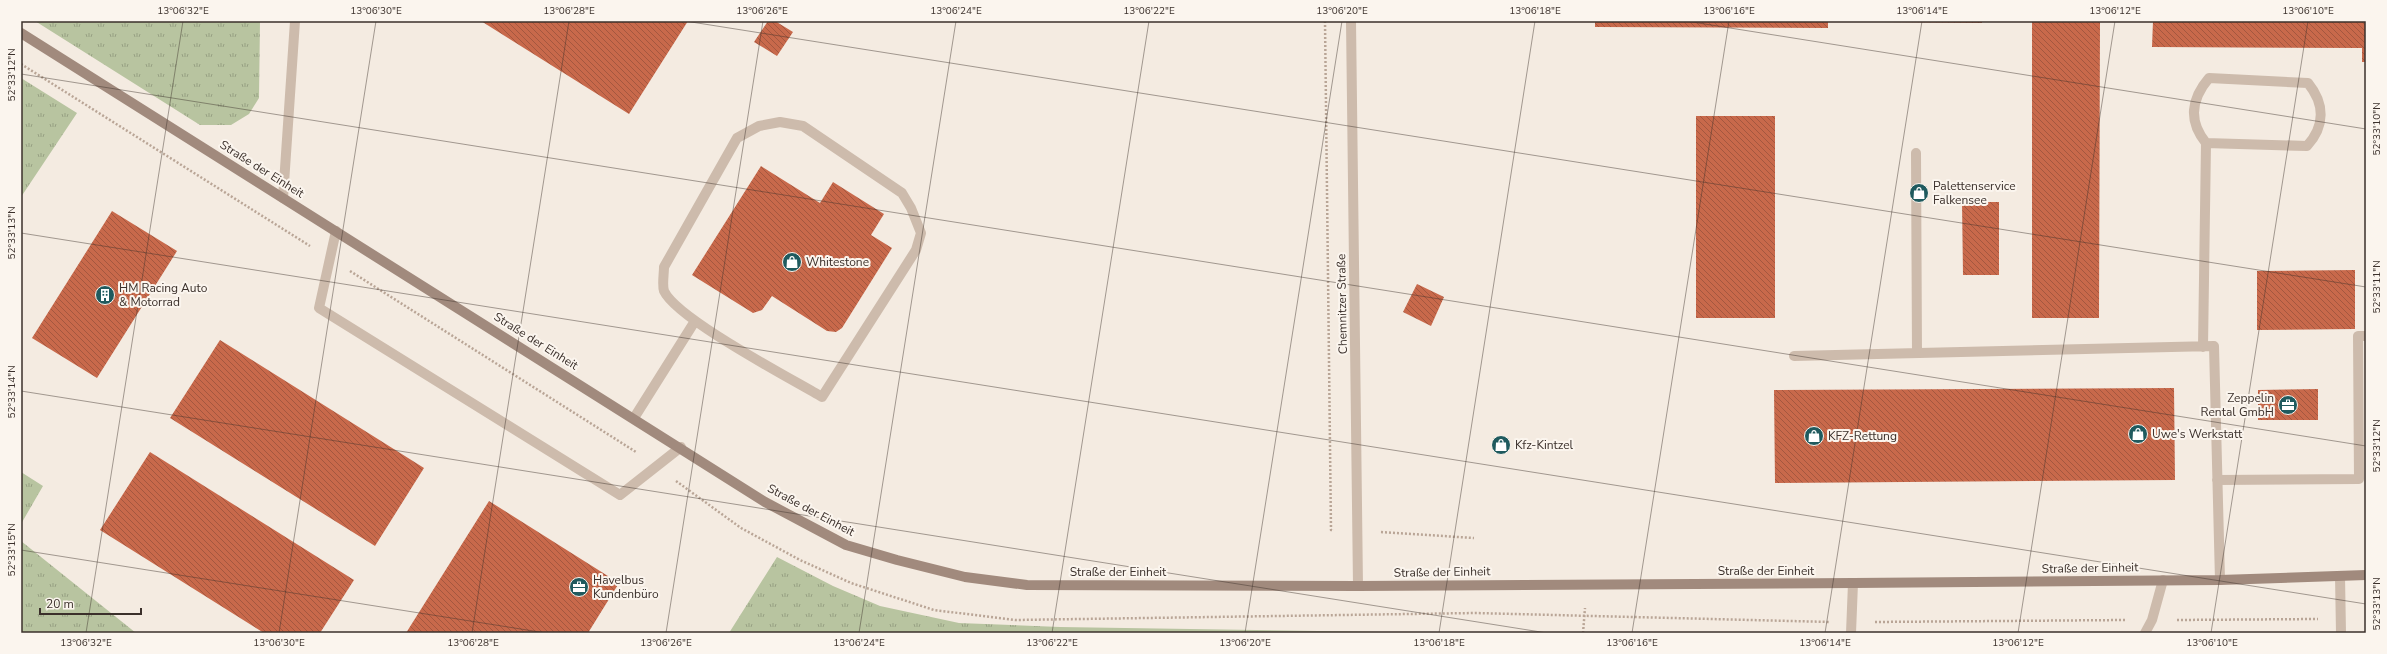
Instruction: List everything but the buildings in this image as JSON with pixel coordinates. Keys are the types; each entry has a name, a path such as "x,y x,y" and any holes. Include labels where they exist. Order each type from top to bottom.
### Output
{"street":[{"path":"284,198 295,21"},
{"name":"Chemnitzer Straße","path":"1351,21 1358,586"},
{"name":"Straße der Einheit","path":"21,33 634,418 765,502 846,545 897,560 965,577 1027,585 1358,586 2220,580 2366,575"},
{"path":"2203,347 2206,143 2195,126 2193,116 2194,102 2200,89 2209,78 2308,83 2316,94 2321,106 2319,129 2307,146 2206,143"},
{"path":"780,122 803,126 902,193 911,208 921,233 916,250 822,397 695,321 673,305 664,290 664,267 737,138 758,126 780,122"},
{"path":"1916,153 1916,353"},
{"path":"336,231 319,308 620,495 681,448"},
{"path":"634,418 695,321"},
{"path":"2217,480 2359,479 2358,336 2366,336"},
{"path":"1794,356 2214,346 2220,580"},
{"path":"2340,576 2341,633"},
{"path":"2145,633 2152,620 2163,580"},
{"path":"1851,633 1853,583"}],"path":[{"path":"1325,21 1331,530 1474,538"}],"green space":[{"path":"35,21 260,21 259,98 249,114 231,125 200,125"},
{"path":"21,78 77,113 21,197"},
{"path":"21,472 43,486 21,524"},
{"path":"21,541 136,633 21,633"},
{"path":"777,557 833,586 880,606 959,623 1060,627 1446,633 729,633"}],"place":[{"name":"Palettenservice Falkensee","path":"1919,193"},
{"name":"Whitestone","path":"792,262"},
{"name":"HM Racing Auto & Motorrad","path":"105,295"},
{"name":"Zeppelin Rental GmbH","path":"2288,405"},
{"name":"Uwe's Werkstatt","path":"2138,434"},
{"name":"KFZ-Rettung","path":"1814,436"},
{"name":"Kfz-Kintzel","path":"1501,445"},
{"name":"Havelbus Kundenbüro","path":"579,587"}]}
